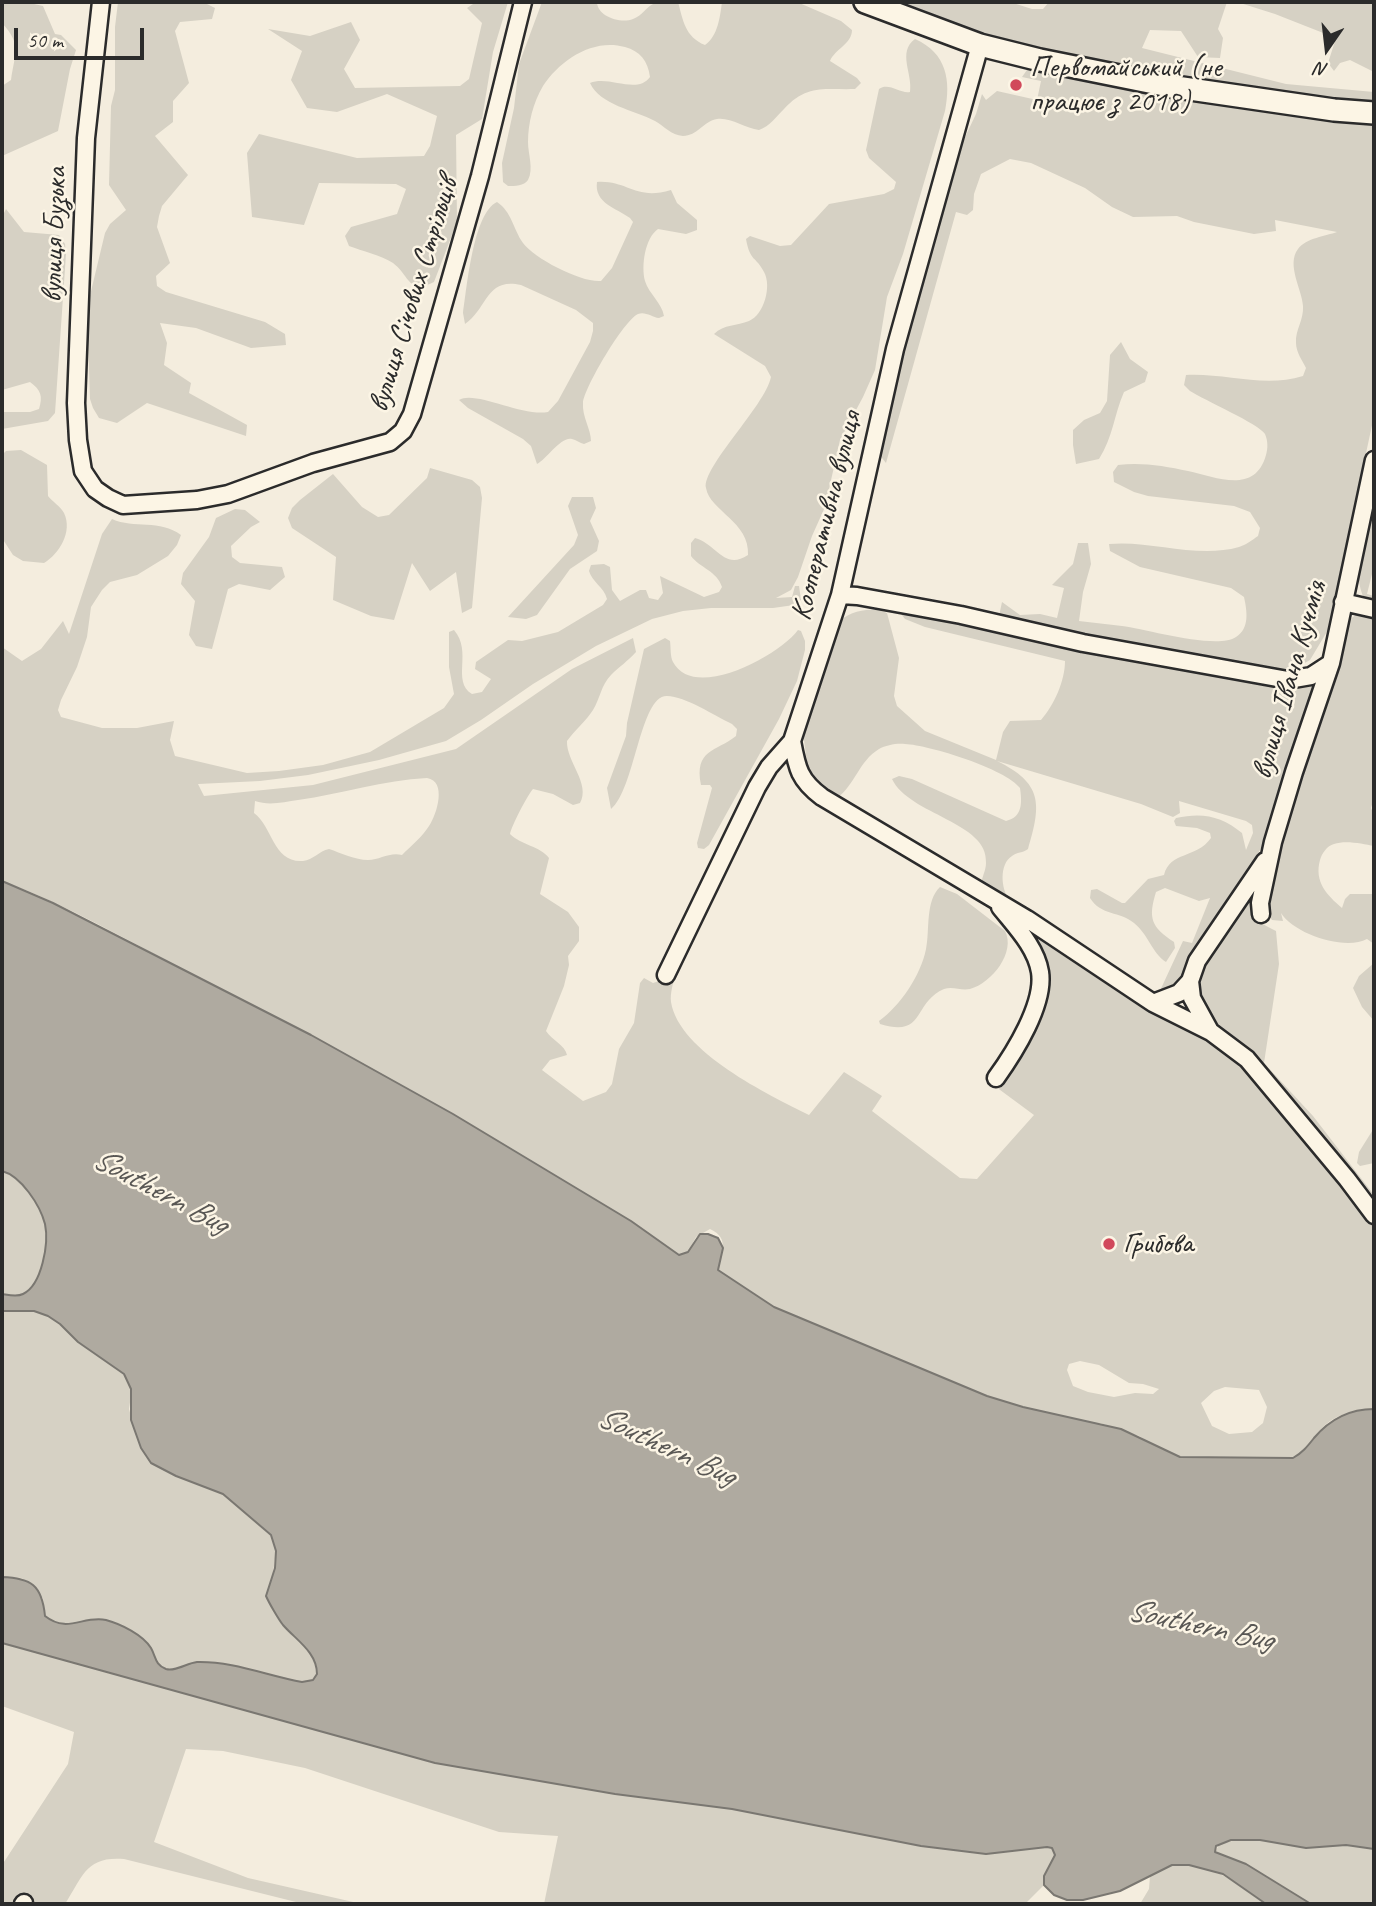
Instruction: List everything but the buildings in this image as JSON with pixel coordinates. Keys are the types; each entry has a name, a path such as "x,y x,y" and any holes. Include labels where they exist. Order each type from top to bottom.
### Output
{"street":[{"name":"вулиця Бузька","path":"83,471 76,403 86,138 101,2"},
{"name":"вулиця Січових Стрільців","path":"83,471 94,489 123,505 197,500 228,494 313,463 361,452 390,442 404,431 412,414 480,176 523,2"},
{"path":"864,2 980,45 1169,86 1334,110 1374,113"},
{"name":"Кооперативна вулиця","path":"666,975 757,787 769,767 792,741 840,595 895,349 980,45"},
{"name":"вулиця Івана Кучмія","path":"1261,914 1260,903 1271,853 1294,772 1331,663 1374,460"},
{"path":"840,595 961,615 1083,643 1288,680 1311,676 1331,663"},
{"path":"1343,602 1374,609"},
{"path":"792,741 801,778 811,789 1093,961 1153,1003 1211,1032 1247,1059 1347,1178 1374,1215"},
{"path":"1153,1003 1178,993 1190,981 1197,961 1271,853"},
{"path":"994,900 1026,941 1041,974 1032,1016 996,1078"},
{"path":"1190,981 1195,1005 1211,1032"}],"shaded area":[{"path":"2,2 25,2 43,6 55,34 61,35 76,50 58,131 2,156 2,86 11,80 16,49 12,37 2,23"},
{"path":"118,2 203,2 215,8 212,19 180,22 175,31 189,83 173,101 173,122 155,136 188,175 162,206 157,227 170,263 156,276 157,286 166,292 265,322 285,334 286,345 251,348 196,328 160,323 167,343 164,365 191,383 189,393 247,425 246,436 147,403 117,423 99,418 90,399 87,308 105,233 110,224 126,210 109,185"},
{"path":"476,2 508,2 493,52 482,119 456,135 457,222 434,282 414,285 393,263 349,246 345,236 351,227 397,214 406,189 396,184 319,183 304,225 252,217 247,153 259,134 357,158 424,156 430,146 437,116 387,94 337,112 307,108 291,80 302,51 268,29 310,36 351,22 360,40 344,69 355,88 460,86 469,79 482,23 467,8"},
{"path":"542,2 597,2 601,11 610,18 628,20 636,18 657,2 678,2 689,33 705,45 716,31 722,2 797,2 841,21 852,30 849,39 830,61 861,83 855,89 825,89 800,95 770,124 759,130 717,119 692,134 683,136 609,102 601,97 590,83 606,81 630,85 644,82 650,77 649,71 639,54 613,45 589,49 578,53 558,68 543,86 534,106 529,128 530,176 524,183 508,186 503,182 502,163 514,108 519,64"},
{"path":"865,2 1010,2 1032,9 1043,9 1049,2 1227,2 1218,29 1223,38 1220,58 1198,57 1181,31 1150,30 1142,48 1286,84 1374,92 1374,105 1156,74 1038,48 978,41"},
{"path":"1237,2 1374,2 1374,72 1350,60 1340,63 1334,71 1328,63 1336,38"},
{"path":"915,39 926,45 940,60 947,79 945,111 903,254 887,297 875,370 840,440 825,507 798,577 791,590 776,598 792,597 795,586 799,586 801,600 794,605 773,608 711,608 683,611 652,619 596,646 446,741 379,760 308,775 198,784 204,796 313,785 456,749 572,669 633,638 636,652 608,679 593,710 567,741 582,788 580,803 573,805 553,794 533,789 510,834 549,858 540,894 568,912 579,927 579,941 568,956 569,965 564,986 546,1031 564,1048 567,1055 550,1060 542,1070 583,1101 606,1092 612,1084 619,1049 634,1023 640,983 644,978 653,983 675,976 671,1002 678,1020 690,1038 728,1070 809,1115 844,1072 882,1096 872,1111 960,1178 977,1179 1034,1115 992,1084 1045,981 981,884 986,863 984,849 962,828 914,802 892,779 899,776 912,779 1006,821 1018,812 1021,804 1020,788 1000,773 966,759 916,745 899,744 885,746 872,754 837,798 823,795 808,771 803,732 838,623 848,615 861,611 887,613 899,658 894,696 897,706 925,731 996,760 1003,732 1010,721 1041,720 1046,714 1061,685 1065,661 925,627 905,619 898,610 962,621 1145,663 1257,681 1317,680 1306,721 1282,785 1268,837 1192,961 1185,982 1158,995 1183,941 1192,943 1210,898 1199,901 1165,888 1156,892 1152,909 1153,921 1160,932 1174,942 1175,948 1166,962 1134,923 1094,904 1090,898 1091,890 1097,889 1125,903 1148,879 1164,875 1172,862 1205,845 1211,838 1210,833 1197,828 1176,826 1176,818 1194,815 1219,819 1242,833 1246,850 1253,833 1252,825 1179,801 1180,813 1173,817 1141,804 997,761 1012,769 1030,786 1036,807 1028,849 1012,856 1003,870 1003,883 1009,899 1236,1059 1276,1098 1374,1219 1374,1409 1348,1413 1330,1421 1293,1458 1180,1457 1168,1454 1139,1436 1100,1423 1087,1423 987,1396 774,1307 718,1270 723,1247 721,1237 710,1229 696,1237 688,1252 679,1255 631,1221 359,1063 99,925 2,881 2,647 22,661 41,649 63,621 69,634 102,534 112,519 164,527 181,535 168,556 137,575 110,582 102,590 91,607 87,637 58,710 61,717 102,728 137,728 174,721 170,740 175,756 247,773 323,765 370,752 444,708 454,694 449,667 449,632 454,630 462,647 463,682 472,694 482,692 491,679 475,669 476,662 508,640 522,641 558,632 603,605 607,599 589,571 591,565 604,564 610,567 612,590 620,601 640,590 646,590 649,598 658,600 663,593 660,576 704,597 719,592 722,587 720,582 691,556 691,543 695,538 703,541 733,560 748,555 743,534 709,496 707,478 723,451 758,404 771,377 765,366 714,334 722,328 754,318 765,300 766,278 749,252 746,239 750,236 780,246 791,245 829,204 884,194 894,189 896,182 869,158 866,150 879,89 887,87 910,92 906,57 910,44","holes":["427,778 433,780 439,791 435,814 420,838 402,855 363,860 329,849 307,860 293,860 279,850 254,813 255,801 282,803 395,781","1080,1361 1099,1365 1129,1383 1159,1389 1153,1394 1135,1393 1114,1397 1088,1392 1073,1386 1067,1370 1069,1364","1225,1387 1259,1390 1267,1407 1263,1423 1252,1432 1229,1434 1212,1426 1201,1403 1214,1391"]},
{"path":"1029,67 1374,123 1374,416 1328,630 1310,660 1285,674 1071,634 999,616 1002,602 1020,615 1040,614 1057,618 1064,588 1052,585 1073,564 1078,543 1088,543 1091,564 1079,621 1214,641 1236,637 1244,629 1244,597 1231,588 1140,567 1110,551 1109,544 1141,544 1207,551 1239,547 1258,536 1260,528 1250,512 1234,506 1134,492 1114,482 1113,472 1118,465 1144,464 1233,480 1253,475 1261,467 1267,450 1265,434 1253,424 1190,391 1184,385 1186,375 1274,381 1303,376 1306,368 1296,343 1303,306 1294,270 1295,255 1306,242 1337,232 1275,220 1276,231 1254,234 1177,216 1133,217 1112,207 1085,188 1031,163 1010,159 981,174 974,194 973,210 967,215 956,212 886,463 879,454 949,171 976,114 982,94 986,100 997,91 1037,100 1041,81 1022,77"},
{"path":"597,182 608,182 649,193 671,190 677,203 697,220 697,230 686,234 658,229 654,233 645,253 644,275 647,286 664,316 659,318 638,314 624,328 606,355 583,403 591,441 584,444 572,439 563,441 537,464 531,446 523,439 468,408 459,400 476,398 525,411 548,412 558,401 590,342 593,323 576,310 521,285 509,284 494,290 465,324 463,313 472,252 482,220 497,202 509,216 523,243 538,256 571,274 601,281 612,268 633,222 602,200"},
{"path":"6,209 24,232 59,235 65,244 66,254 55,413 48,421 2,429 2,412 30,412 39,409 41,400 39,391 30,382 2,390 2,217"},
{"path":"1121,342 1130,359 1148,372 1145,382 1124,392 1099,459 1076,464 1073,430 1084,420 1100,413 1107,401 1110,355"},
{"path":"21,450 47,465 48,496 63,511 66,520 63,542 55,554 44,563 23,561 13,555 2,538 2,455 6,451"},
{"path":"430,468 472,480 480,487 482,498 472,608 462,613 456,572 430,591 412,563 394,620 371,616 333,600 336,557 292,528 288,518 292,508 333,474 362,507 378,517 389,515 427,478"},
{"path":"572,497 593,497 596,508 590,521 599,541 597,551 570,569 537,615 526,619 508,617 574,545 578,535 568,506"},
{"path":"1374,497 1374,586 1373,570 1367,594 1374,596 1374,603 1365,600 1361,589 1359,563"},
{"path":"235,509 245,510 260,522 231,546 232,557 240,563 282,567 285,577 270,590 239,584 228,589 212,649 196,646 189,635 195,601 181,584 183,573 209,537 216,518"},
{"path":"1358,613 1374,613 1374,798 1371,808 1374,815 1374,846 1349,842 1331,845 1321,857 1319,875 1327,893 1342,908 1350,894 1374,894 1374,944 1367,939 1358,942 1334,942 1308,934 1281,913 1283,921 1272,920 1267,908 1273,865 1343,630 1348,621"},
{"path":"798,630 805,641 805,650 797,681 779,719 709,845 704,849 698,848 697,843 712,788 710,785 701,785 701,764 708,753 736,736 737,729 682,699 667,696 658,700 650,711 626,783 611,809 607,788 626,736 644,649 665,638 670,641 673,662 684,673 699,677 717,676 756,662 774,651"},
{"path":"940,887 957,894 1005,931 1008,939 1005,957 994,974 978,986 970,989 947,988 934,995 912,1023 895,1027 880,1024 879,1021 902,998 920,969 926,949 930,908"},
{"path":"1250,889 1252,897 1253,891 1258,895 1258,918 1276,931 1279,964 1264,1063 1313,1116 1374,1195 1374,1208 1215,1027 1195,993 1200,966"},
{"path":"1374,963 1374,1021 1362,1007 1353,988 1359,976"},
{"path":"1374,1128 1374,1163 1360,1166 1357,1163 1359,1152"},
{"path":"2,1171 16,1179 29,1192 39,1208 46,1232 43,1263 35,1282 23,1294 13,1296 2,1294"},
{"path":"2,1311 34,1311 48,1316 78,1342 124,1374 132,1389 129,1409 136,1434 176,1476 223,1494 271,1536 276,1551 269,1603 281,1623 313,1658 317,1674 313,1680 302,1682 210,1662 166,1669 158,1663 147,1643 131,1631 106,1620 68,1624 53,1621 45,1616 43,1598 22,1578 2,1577"},
{"path":"2,1643 435,1763 615,1794 1047,1847 1052,1848 1055,1855 1044,1876 1044,1885 1025,1904 544,1904 558,1836 499,1832 305,1768 223,1751 186,1749 154,1842 248,1878 362,1904 304,1904 124,1859 111,1859 101,1861 87,1870 65,1904 2,1904 2,1865 68,1764 74,1732 2,1706"},
{"path":"1245,1839 1306,1848 1346,1845 1374,1849 1374,1904 1311,1904 1246,1864 1215,1852 1220,1843"},
{"path":"1172,1865 1213,1871 1266,1904 1140,1904 1149,1889 1150,1876"}],"water":[{"name":"Southern Bug","path":"2,881 53,903 311,1035 453,1114 631,1221 679,1255 688,1252 700,1234 718,1238 723,1248 718,1270 774,1307 987,1396 1121,1429 1180,1457 1293,1458 1333,1420 1348,1413 1374,1409 1374,1849 1346,1845 1306,1848 1260,1840 1231,1840 1216,1846 1215,1852 1246,1864 1311,1904 1266,1904 1223,1874 1189,1865 1172,1865 1120,1891 1083,1900 1067,1900 1054,1895 1044,1885 1044,1876 1055,1855 1052,1848 986,1854 921,1846 732,1809 615,1794 435,1763 2,1643 2,1577 21,1579 33,1585 41,1597 45,1616 53,1621 68,1624 106,1620 131,1631 147,1643 158,1663 166,1669 210,1662 302,1682 313,1680 317,1674 314,1659 283,1625 266,1596 275,1568 276,1551 271,1535 223,1494 151,1463 141,1448 131,1420 131,1389 124,1374 78,1342 48,1316 34,1311 2,1311 2,1294 21,1295 35,1282 43,1263 46,1232 42,1216 29,1192 16,1179 2,1171"}],"place":[{"name":"Первомайський (не працює з 2018)","path":"1016,85"},
{"name":"Грибова","path":"1109,1244"}]}
